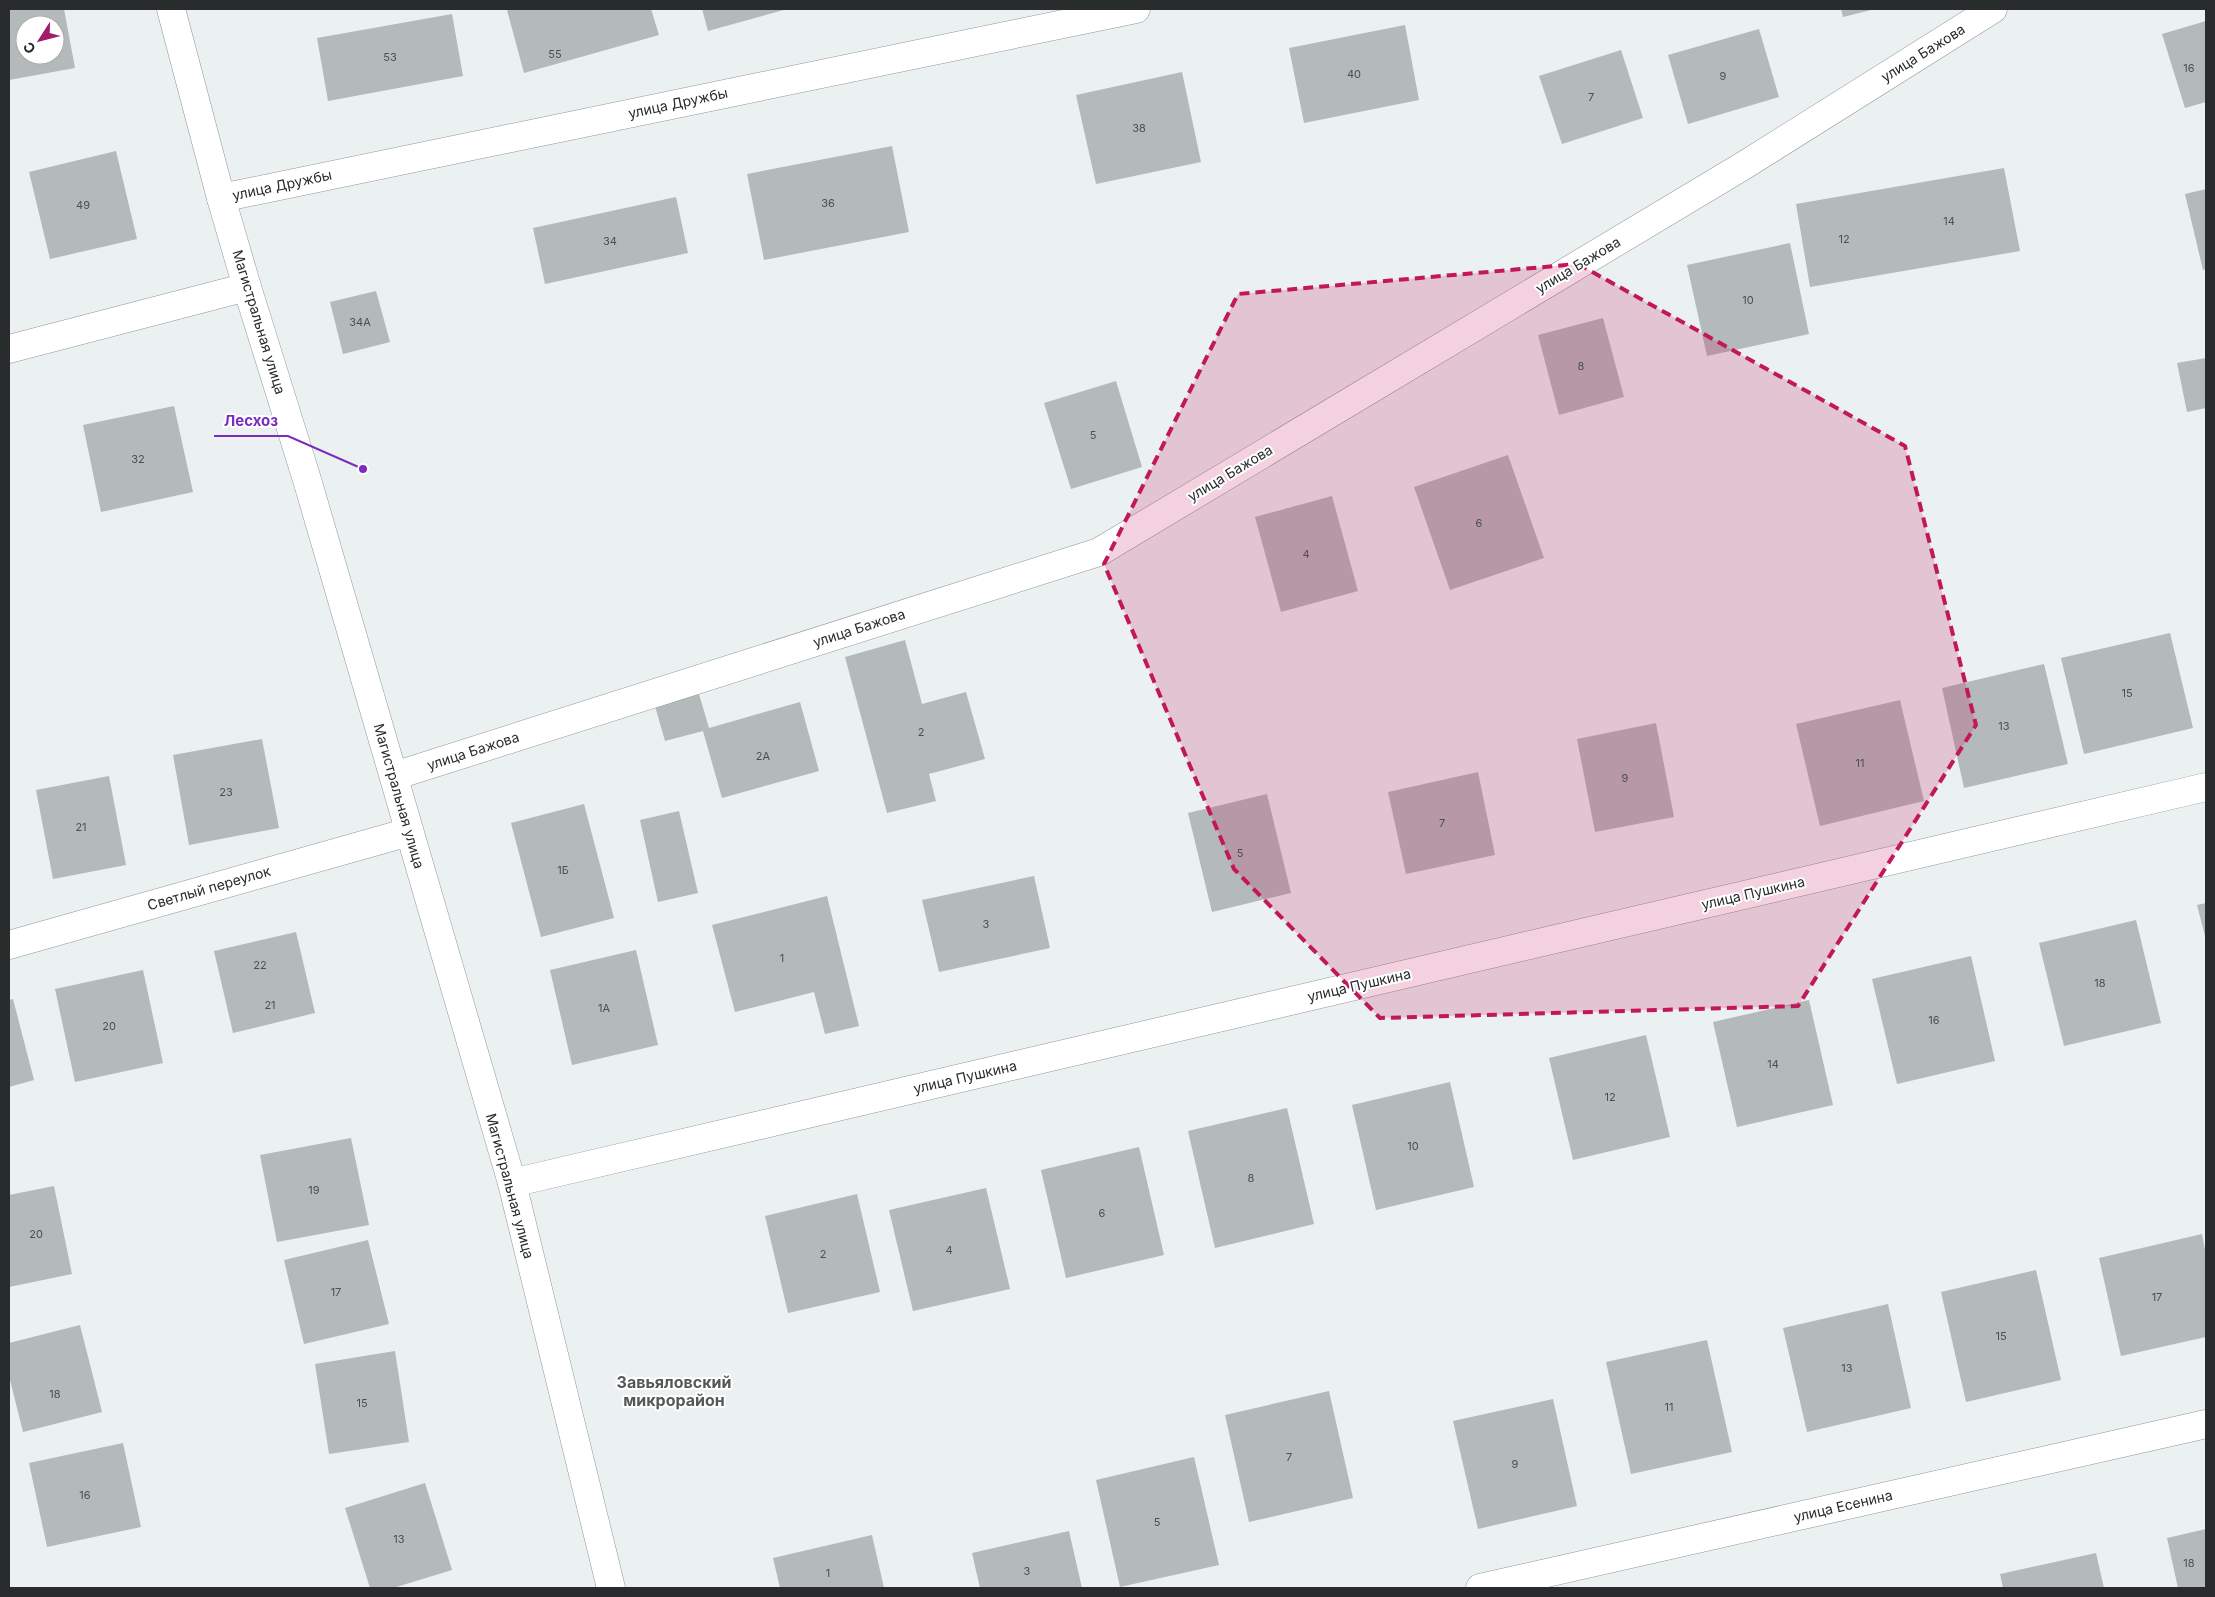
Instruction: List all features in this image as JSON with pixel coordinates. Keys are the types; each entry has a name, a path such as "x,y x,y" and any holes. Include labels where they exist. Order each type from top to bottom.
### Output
{"street":[{"name":"Магистральная улица","path":"171,9 221,198 308,483 394,776 408,832 512,1183 611,1588"},
{"name":"улица Дружбы","path":"221,198 1136,9"},
{"name":"улица Бажова","path":"394,776 1099,552 1743,166 1993,9"},
{"path":"9,349 247,287"},
{"name":"улица Пушкина","path":"512,1183 2206,787"},
{"name":"Светлый переулок","path":"9,944 408,832"},
{"name":"улица Есенина","path":"1480,1588 2206,1424"}],"highlighted area":[{"path":"1578,264 1905,446 1976,725 1798,1006 1380,1018 1234,869 1104,564 1238,294"}],"building":[{"path":"9,9 64,9 75,68 9,80"},
{"path":"651,9 659,35 524,73 507,10"},
{"path":"702,9 787,9 708,31"},
{"path":"1841,9 1875,9 1843,17"},
{"path":"452,14 463,76 328,101 317,38"},
{"path":"2206,21 2206,102 2185,108 2162,34"},
{"path":"1405,25 1419,100 1304,123 1289,48"},
{"path":"1759,29 1779,97 1688,124 1668,55"},
{"path":"1621,50 1643,118 1562,144 1539,76"},
{"path":"1182,72 1201,162 1096,184 1076,95"},
{"path":"892,146 909,232 764,260 747,174"},
{"path":"116,151 137,239 50,259 29,172"},
{"path":"2004,168 2020,251 1810,287 1796,204"},
{"path":"2206,189 2206,269 2203,270 2185,194"},
{"path":"676,197 688,253 545,284 533,228"},
{"path":"1790,243 1809,334 1707,356 1687,265"},
{"path":"376,291 390,342 343,354 330,302"},
{"path":"1603,318 1624,397 1559,415 1538,335"},
{"path":"2206,358 2206,408 2187,412 2177,363"},
{"path":"1116,381 1142,467 1071,489 1044,403"},
{"path":"174,406 193,492 101,512 83,425"},
{"path":"1508,455 1544,558 1450,590 1414,487"},
{"path":"1332,496 1358,591 1281,612 1255,517"},
{"path":"2170,633 2193,728 2084,754 2061,658"},
{"path":"905,640 922,704 966,692 985,759 929,774 936,801 887,813 845,657"},
{"path":"2044,664 2068,764 1964,788 1942,688"},
{"path":"699,694 709,728 800,702 819,771 722,798 703,731 665,741 655,706"},
{"path":"1900,700 1924,801 1820,826 1796,724"},
{"path":"1656,723 1674,817 1595,832 1577,739"},
{"path":"262,739 279,828 189,845 173,755"},
{"path":"1478,772 1495,855 1406,874 1388,792"},
{"path":"109,776 126,865 53,879 36,790"},
{"path":"1267,794 1291,893 1212,912 1188,813"},
{"path":"584,804 614,918 541,937 511,823"},
{"path":"679,811 698,893 658,902 640,820"},
{"path":"1034,876 1050,948 939,972 922,900"},
{"path":"827,896 859,1026 825,1034 814,992 735,1012 712,925"},
{"path":"2206,903 2206,940 2197,905"},
{"path":"2136,920 2161,1023 2064,1046 2039,943"},
{"path":"296,932 315,1013 233,1033 214,951"},
{"path":"636,950 658,1045 572,1065 550,970"},
{"path":"1971,956 1995,1061 1897,1084 1872,979"},
{"path":"143,970 163,1063 75,1082 55,989"},
{"path":"13,999 34,1080 9,1087 9,1000"},
{"path":"1809,1000 1833,1105 1737,1127 1713,1022"},
{"path":"1646,1035 1670,1137 1573,1160 1549,1058"},
{"path":"1450,1082 1474,1187 1376,1210 1352,1105"},
{"path":"1287,1108 1314,1224 1215,1248 1188,1131"},
{"path":"351,1138 369,1225 277,1242 260,1155"},
{"path":"1139,1147 1164,1255 1066,1278 1041,1170"},
{"path":"54,1186 72,1274 9,1287 9,1195"},
{"path":"986,1188 1010,1289 913,1311 889,1210"},
{"path":"857,1194 880,1292 788,1313 765,1216"},
{"path":"2202,1234 2206,1255 2206,1337 2121,1356 2099,1258"},
{"path":"368,1240 389,1324 304,1344 284,1260"},
{"path":"2036,1270 2061,1380 1966,1402 1941,1292"},
{"path":"1888,1304 1911,1408 1807,1432 1783,1328"},
{"path":"80,1325 102,1412 23,1432 9,1376 9,1343"},
{"path":"1707,1340 1732,1452 1631,1474 1606,1362"},
{"path":"395,1351 409,1442 329,1454 315,1364"},
{"path":"1329,1391 1353,1498 1249,1522 1225,1415"},
{"path":"1553,1399 1577,1506 1478,1529 1453,1421"},
{"path":"123,1443 141,1527 47,1547 29,1463"},
{"path":"1194,1457 1219,1565 1120,1587 1096,1480"},
{"path":"425,1483 452,1570 393,1588 370,1588 345,1508"},
{"path":"2206,1529 2206,1588 2178,1588 2167,1538"},
{"path":"1069,1531 1082,1588 980,1588 972,1553"},
{"path":"872,1535 884,1588 780,1588 773,1558"},
{"path":"2096,1553 2104,1588 2003,1588 2000,1574"}],"place":[{"name":"Лесхоз","path":"363,469"}],"district":[{"name":"Завьяловский микрорайон","path":"674,1391"}]}
